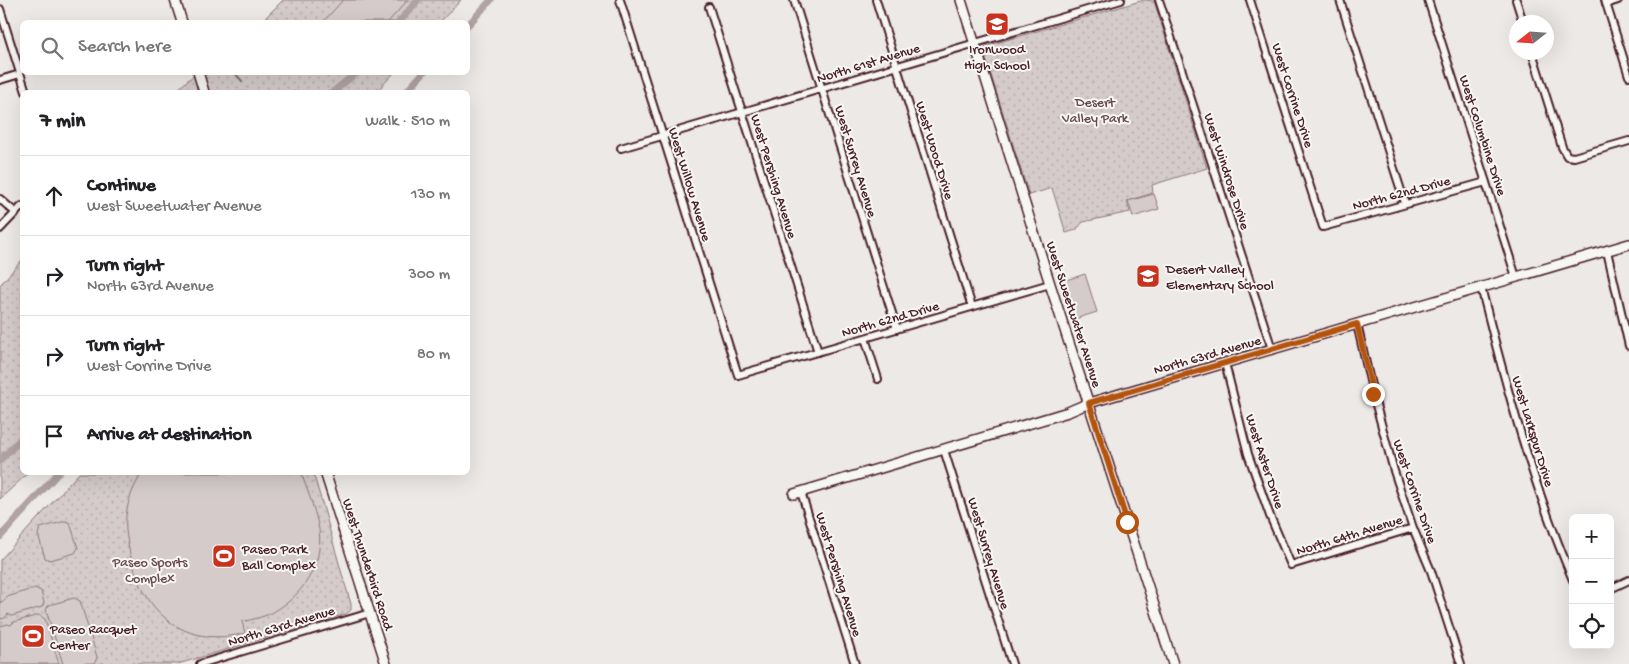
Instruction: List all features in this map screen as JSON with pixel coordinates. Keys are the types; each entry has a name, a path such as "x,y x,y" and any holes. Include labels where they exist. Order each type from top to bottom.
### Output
{"street":[{"path":"175,0 181,20"},
{"name":"West Willow Avenue","path":"620,0 738,375"},
{"name":"West Surrey Avenue","path":"794,0 897,329"},
{"name":"West Wood Drive","path":"876,0 972,307"},
{"name":"West Sweetwater Avenue","path":"961,0 1172,664"},
{"name":"North 61st Avenue","path":"621,148 1121,0"},
{"name":"West Windrose Drive","path":"1160,0 1272,349"},
{"name":"West Corrine Drive","path":"1250,0 1323,227"},
{"path":"1340,0 1405,203"},
{"name":"West Columbine Drive","path":"1428,0 1516,277"},
{"path":"1516,0 1521,15"},
{"path":"1618,0 1605,2 1629,76"},
{"name":"West Pershing Avenue","path":"710,7 818,352"},
{"path":"0,9 20,74 0,80"},
{"path":"1535,60 1562,147 1567,156 1574,157 1629,141"},
{"path":"20,75 25,90"},
{"path":"199,76 203,90"},
{"name":"North 62nd Drive","path":"1323,227 1486,182"},
{"path":"0,199 16,213"},
{"path":"0,229 20,208"},
{"name":"North 63rd Avenue","path":"798,493 1068,412 1089,403 1629,244"},
{"path":"1606,250 1629,346"},
{"name":"North 62nd Drive","path":"738,375 1050,284"},
{"name":"West Larkspur Drive","path":"1481,287 1509,398 1556,538 1569,570"},
{"name":"West Corrine Drive","path":"1357,324 1373,394 1394,471 1413,528 1431,571 1462,664"},
{"path":"865,338 878,379"},
{"name":"West Aster Drive","path":"1225,363 1248,454 1270,516 1291,565"},
{"name":"West Surrey Avenue","path":"944,450 1012,664"},
{"name":"West Thunderbird Road","path":"326,475 386,664"},
{"name":"West Pershing Avenue","path":"798,493 855,664"},
{"name":"North 64th Avenue","path":"1291,565 1413,528"},
{"path":"1614,587 1629,580"},
{"name":"North 63rd Avenue","path":"200,664 370,613"}],"green space":[{"path":"283,0 461,0 442,20 263,20"},
{"path":"343,0 408,0 390,20 325,20"},
{"name":"Desert Valley Park","path":"1144,0 1154,1 1207,168 1152,185 1153,193 1127,201 1130,212 1083,222 1076,230 1066,233 1052,188 1029,195 984,53 986,46"},
{"path":"195,75 392,75 378,90 177,90"},
{"path":"1154,194 1159,209 1133,217 1128,201"},
{"path":"20,262 20,475 26,475 0,499 0,285"},
{"path":"1085,274 1097,312 1075,319 1063,281"},
{"name":"Paseo Sports Complex","path":"77,475 314,475 351,604 351,610 346,614 178,664 0,664 0,560"},
{"name":"Paseo Park Ball Complex","path":"142,475 302,475 318,524 320,537 319,550 311,574 296,595 286,604 263,616 242,622 245,633 213,637 181,629 155,608 142,588 133,565 126,523 127,508"},
{"path":"66,521 70,523 78,548 75,553 50,560 45,558 38,534 40,528"},
{"path":"35,588 41,591 44,603 42,607 12,616 8,614 5,618 0,619 0,602 4,601 7,597"},
{"path":"74,598 80,601 97,657 95,663 63,664 46,610 49,605"},
{"path":"39,615 45,619 59,664 0,664 0,626 11,625 14,622"}],"waterway":[{"path":"401,20 418,0"},
{"path":"470,23 491,0"},
{"path":"237,75 242,81"},
{"path":"335,90 353,75"},
{"path":"408,90 421,75"},
{"path":"0,460 20,440"},
{"path":"0,537 56,475"}],"place":[{"name":"Ironwood High School","path":"997,24"},
{"name":"Desert Valley Elementary School","path":"1148,276"},
{"name":"Paseo Park Ball Complex","path":"224,556"},
{"name":"Paseo Racquet Center","path":"33,636"}],"route":[{"path":"1127,522 1089,403 1357,324 1373,394"}]}
